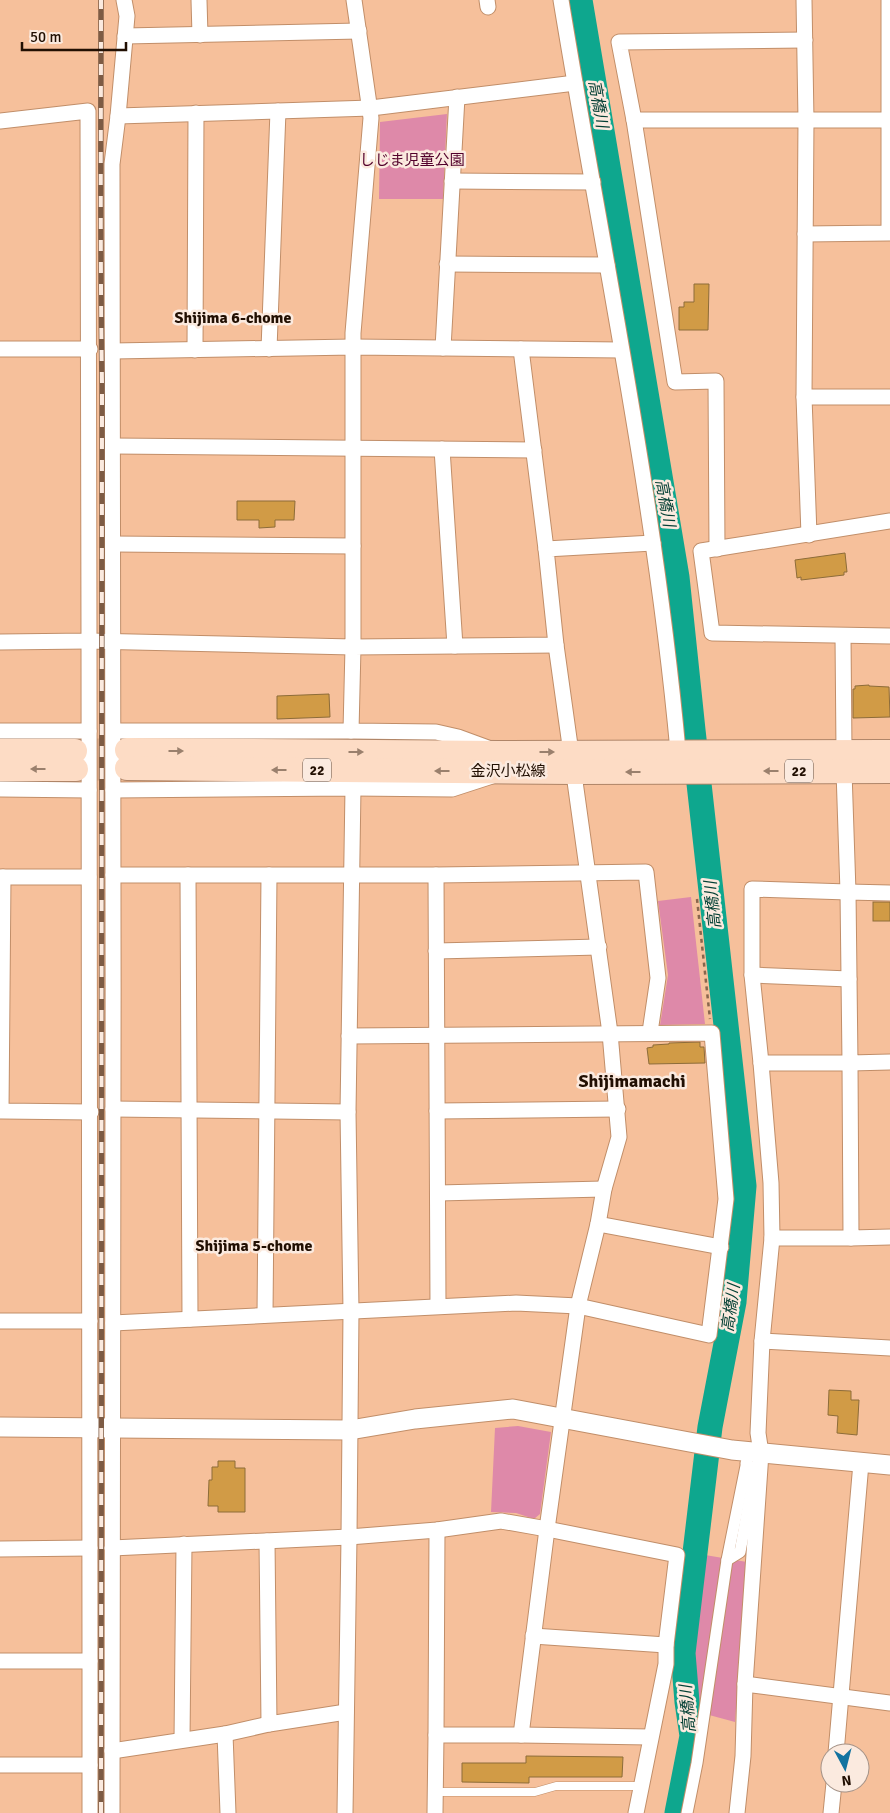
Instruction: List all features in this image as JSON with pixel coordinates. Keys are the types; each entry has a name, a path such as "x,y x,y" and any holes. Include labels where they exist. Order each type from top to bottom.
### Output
{"main road":[{"path":"0,751 76,760 0,769"},
{"name":"22","path":"681,758 708,762 844,761 890,752"},
{"name":"金沢小松線","path":"127,759 573,762 681,758"},
{"name":"22","path":"844,761 890,771"}],"street":[{"path":"112,1813 114,544 112,164 127,16 124,0"},
{"path":"199,0 200,34"},
{"path":"352,731 353,333 371,108 354,0"},
{"path":"562,0 654,543 681,758"},
{"path":"804,0 806,120 804,396 809,535"},
{"path":"805,234 889,233 889,0"},
{"path":"125,36 359,31"},
{"path":"717,550 716,381 675,382 634,120 619,42 805,40"},
{"path":"118,116 371,108 575,83"},
{"path":"442,348 457,97"},
{"path":"0,121 88,111 91,1112 90,1813"},
{"path":"269,348 278,111"},
{"path":"195,350 196,113"},
{"path":"634,120 889,120"},
{"path":"452,181 592,182"},
{"path":"447,264 607,265"},
{"path":"113,351 353,347 621,350"},
{"path":"0,350 90,349"},
{"path":"521,350 556,645 610,1033 619,1137 604,1189 598,1224 578,1306 521,1735"},
{"path":"804,396 890,396"},
{"path":"113,446 534,450"},
{"path":"442,449 455,646"},
{"path":"890,521 717,550 701,551 712,633 890,636"},
{"path":"546,549 654,543"},
{"path":"114,544 353,546"},
{"path":"843,636 848,892 851,1238"},
{"path":"0,642 114,641 353,647 556,645"},
{"path":"0,731 89,731"},
{"path":"114,731 436,732 458,737 503,762"},
{"path":"113,790 452,788 503,762"},
{"path":"345,1813 351,1311 348,1112 353,788"},
{"path":"0,790 89,790"},
{"path":"113,875 436,875 646,872 658,978 650,1032"},
{"path":"188,875 190,1318"},
{"path":"265,1315 269,875"},
{"path":"436,875 438,1306"},
{"path":"89,877 1,877 1,1112 91,1112"},
{"path":"687,1813 697,1763 727,1560 747,1454 758,1433 762,1341 772,1238 771,1183 752,975 752,889 890,894"},
{"path":"436,951 599,947"},
{"path":"752,975 849,978"},
{"path":"112,1323 516,1302 578,1306 710,1335 726,1199 712,1033 650,1032 349,1036"},
{"path":"760,1063 890,1062"},
{"path":"113,1109 348,1112"},
{"path":"437,1111 618,1109"},
{"path":"438,1194 604,1189"},
{"path":"598,1224 721,1247"},
{"path":"772,1238 890,1237"},
{"path":"0,1321 90,1321"},
{"path":"762,1341 890,1348"},
{"path":"0,1427 350,1430 415,1419 513,1409 698,1443 747,1454 890,1465"},
{"path":"737,1813 743,1756 747,1454"},
{"path":"837,1743 861,1462"},
{"path":"112,1548 349,1537 438,1530 500,1522 547,1529 678,1555 666,1645 666,1664 636,1813"},
{"path":"435,1813 438,1530"},
{"path":"267,1541 269,1724"},
{"path":"182,1740 184,1544"},
{"path":"0,1549 90,1548"},
{"path":"533,1636 666,1645"},
{"path":"0,1661 90,1661"},
{"path":"745,1684 890,1703"},
{"path":"112,1751 225,1734 269,1724 346,1712"},
{"path":"225,1734 228,1813"},
{"path":"436,1735 650,1737"},
{"path":"0,1765 90,1766"},
{"path":"831,1813 833,1793"}],"lane":[{"path":"436,1792 535,1792 556,1786 642,1786"}],"path":[{"path":"697,899 712,1033"}],"green space":[{"name":"しじま児童公園","path":"447,114 443,199 379,199 380,122"},
{"path":"691,897 705,1024 660,1025 668,975 658,901"},
{"path":"518,1426 551,1432 540,1514 534,1519 516,1513 491,1512 495,1428"},
{"path":"705,1555 747,1562 735,1722 698,1712 691,1648"}],"building":[{"path":"694,284 709,284 708,330 679,330 679,307 684,307 684,302 694,302"},
{"path":"237,501 295,501 294,520 275,520 275,527 259,528 259,520 237,520"},
{"path":"845,553 847,572 844,572 844,575 801,580 801,577 797,578 795,560"},
{"path":"855,686 889,687 890,717 853,718 853,689 855,689"},
{"path":"329,694 330,717 277,719 277,696"},
{"path":"873,902 890,902 890,921 873,921"},
{"path":"700,1042 700,1047 704,1047 705,1063 649,1064 647,1048 653,1047 653,1045"},
{"path":"829,1390 851,1391 851,1400 859,1400 857,1435 837,1433 838,1416 828,1415"},
{"path":"218,1461 235,1461 235,1468 245,1468 245,1512 218,1512 218,1506 208,1506 209,1480 212,1480 212,1467 218,1467"},
{"path":"526,1756 623,1757 622,1777 529,1777 529,1783 462,1782 462,1763 526,1763"}],"waterway":[{"name":"高橋川","path":"580,0 677,577 744,1186 734,1302 710,1427 683,1653 692,1736 677,1813"}],"tunnel":[{"path":"75,751 127,750"},
{"path":"76,769 127,768"}],"railway":[{"path":"101,0 101,1813"}],"district":[{"name":"Shijima 6-chome","path":"233,318"},
{"name":"Shijimamachi","path":"632,1081"},
{"name":"Shijima 5-chome","path":"254,1246"}]}
